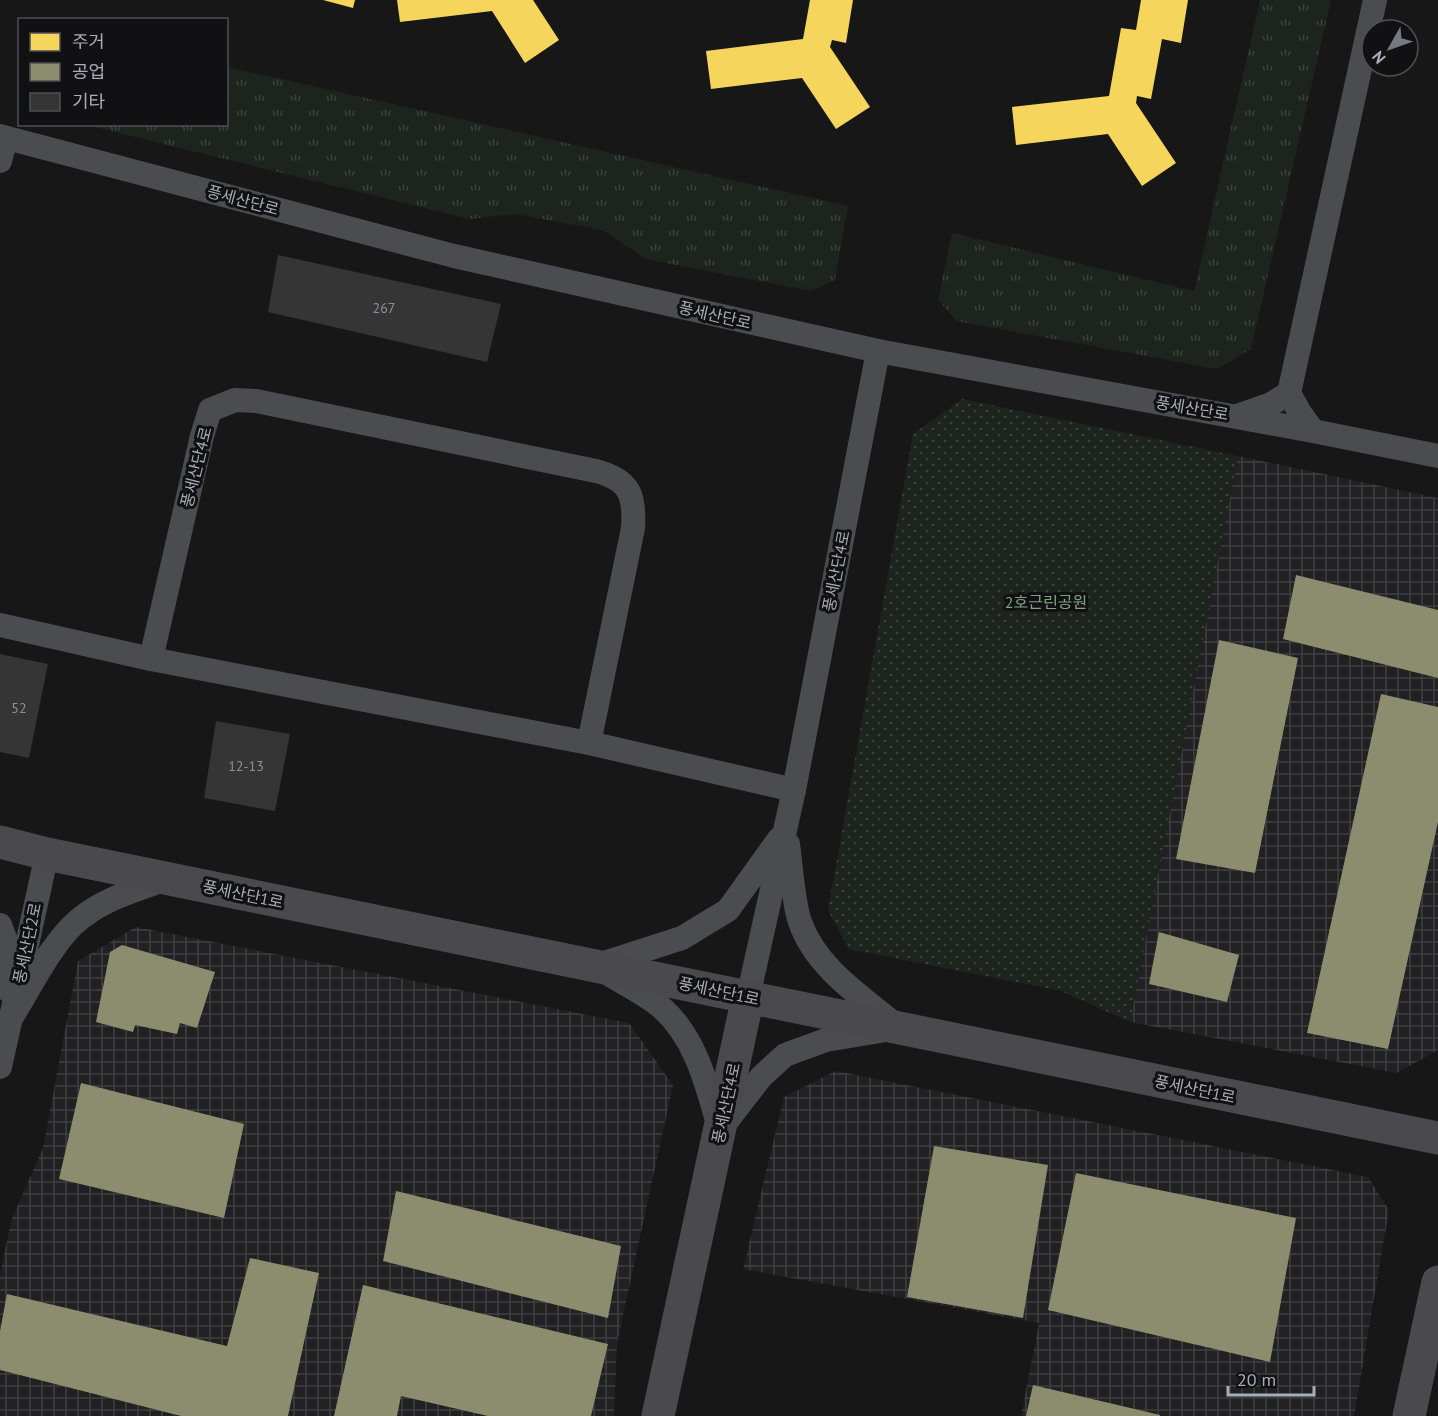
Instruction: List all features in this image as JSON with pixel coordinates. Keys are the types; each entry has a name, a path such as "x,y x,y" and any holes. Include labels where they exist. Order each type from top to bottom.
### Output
{"street":[{"path":"1313,430 1289,393 1375,0"},
{"path":"0,161 3,137"},
{"name":"풍세산단로","path":"3,137 454,256 878,351 1313,430 1438,456"},
{"name":"풍세산단4로","path":"658,1416 786,830 878,351"},
{"path":"1235,416 1271,404 1289,393"},
{"name":"풍세산단4로","path":"151,659 210,410 235,400 256,401 596,471 612,475 627,488 634,504 633,528 589,743"},
{"path":"0,625 151,659 589,743 794,790"},
{"path":"595,966 682,939 728,910 786,830"},
{"path":"786,830 800,921 813,949 839,978 900,1028"},
{"name":"풍세산단1로","path":"0,842 47,854 1438,1138"},
{"name":"풍세산단2로","path":"0,1067 47,854"},
{"path":"10,1020 56,945 80,918 111,900 169,878"},
{"path":"0,925 6,941 10,1020"},
{"path":"595,966 662,1008 685,1035 701,1068 720,1130"},
{"path":"720,1130 761,1077 785,1054 826,1040 900,1028"},
{"path":"1409,1416 1438,1282"}],"shaded area":[{"path":"1238,456 1438,498 1438,1050 1397,1073 1130,1022"},
{"path":"136,927 629,1023 673,1085 617,1343 614,1416 0,1416 0,1275 11,1221 43,1148 78,961"},
{"path":"836,1071 1368,1177 1389,1210 1354,1416 1021,1416 1039,1323 743,1269 784,1097"}],"green space":[{"path":"1260,0 1331,0 1251,349 1217,369 957,321 938,300 952,233 1194,291"},
{"path":"228,67 848,206 835,280 811,291 646,259 603,230 515,214 470,219 90,126 228,126"},
{"name":"2호근린공원","path":"962,399 1238,456 1130,1022 1061,991 849,949 828,910 913,434"}],"building: 주거":[{"path":"323,0 355,0 353,8"},
{"path":"397,0 533,0 559,40 525,63 492,11 400,22"},
{"path":"810,0 853,0 846,43 832,40 830,47 870,107 836,129 802,78 711,89 706,51 803,39"},
{"path":"1141,0 1188,0 1181,43 1162,39 1151,99 1137,96 1136,103 1176,163 1142,186 1108,134 1016,145 1012,107 1109,96 1121,28 1136,30"}],"building: 공업":[{"path":"1296,575 1438,610 1438,678 1283,639"},
{"path":"1219,640 1298,658 1255,873 1176,859"},
{"path":"1381,694 1438,707 1438,822 1388,1049 1307,1033"},
{"path":"1159,932 1239,955 1227,1002 1149,984"},
{"path":"122,945 215,972 197,1028 180,1023 177,1034 135,1025 133,1032 96,1022 110,952"},
{"path":"81,1083 244,1124 224,1218 59,1179"},
{"path":"934,1146 1048,1165 1023,1318 907,1297"},
{"path":"1076,1173 1296,1218 1270,1362 1048,1310"},
{"path":"396,1191 621,1246 608,1318 383,1261"},
{"path":"250,1258 319,1273 288,1416 181,1416 0,1370 0,1331 7,1294 227,1346"},
{"path":"363,1285 608,1344 591,1416 488,1416 401,1396 397,1416 334,1416"},
{"path":"1033,1385 1160,1415 1160,1416 1026,1416"}],"building: 기타":[{"path":"278,255 501,304 487,362 268,312"},
{"path":"0,654 48,664 29,758 0,752"},
{"path":"216,721 290,734 275,811 204,798"}]}
